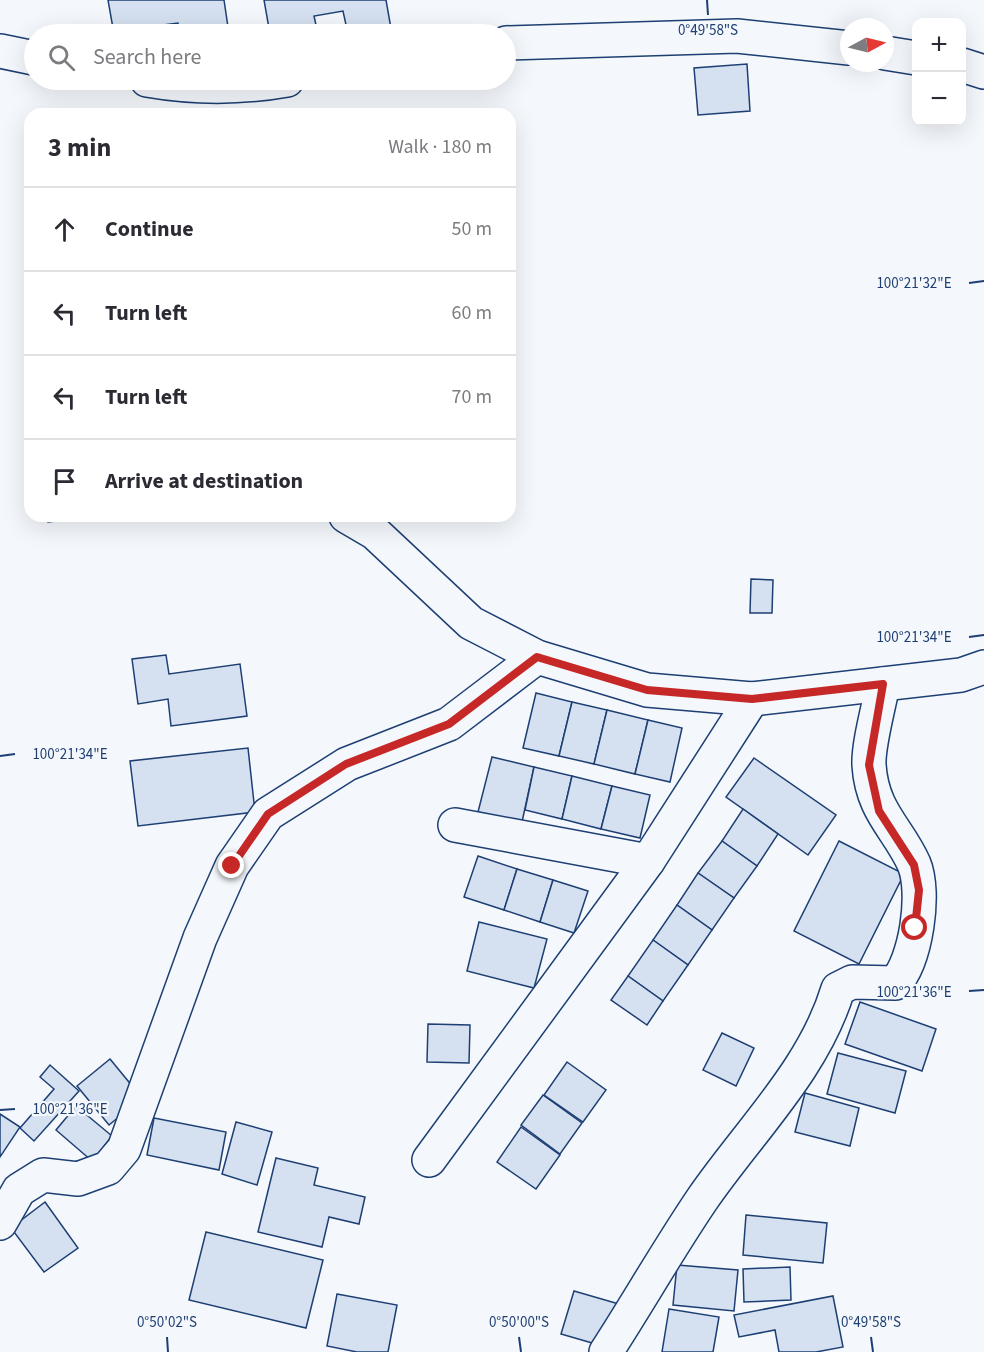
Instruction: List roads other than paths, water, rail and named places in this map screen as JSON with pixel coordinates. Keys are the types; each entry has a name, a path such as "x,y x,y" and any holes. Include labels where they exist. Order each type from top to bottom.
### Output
{"street":[{"path":"516,43 737,36 840,47"},
{"path":"0,51 24,56"},
{"path":"894,54 912,57"},
{"path":"966,66 984,72"},
{"path":"356,522 375,533 471,623 537,657 647,690 752,699 961,675 984,667"},
{"path":"0,1223 19,1190 43,1175 78,1179 108,1168 124,1149 200,938 232,866 268,814 346,764 449,724 537,657"},
{"path":"606,1352 702,1200 804,1065 829,1019 838,989 852,982 895,983 904,973 912,947 919,890 914,865 879,811 869,765 883,684"},
{"path":"429,1160 648,861 752,699"},
{"path":"455,825 648,861"}]}
